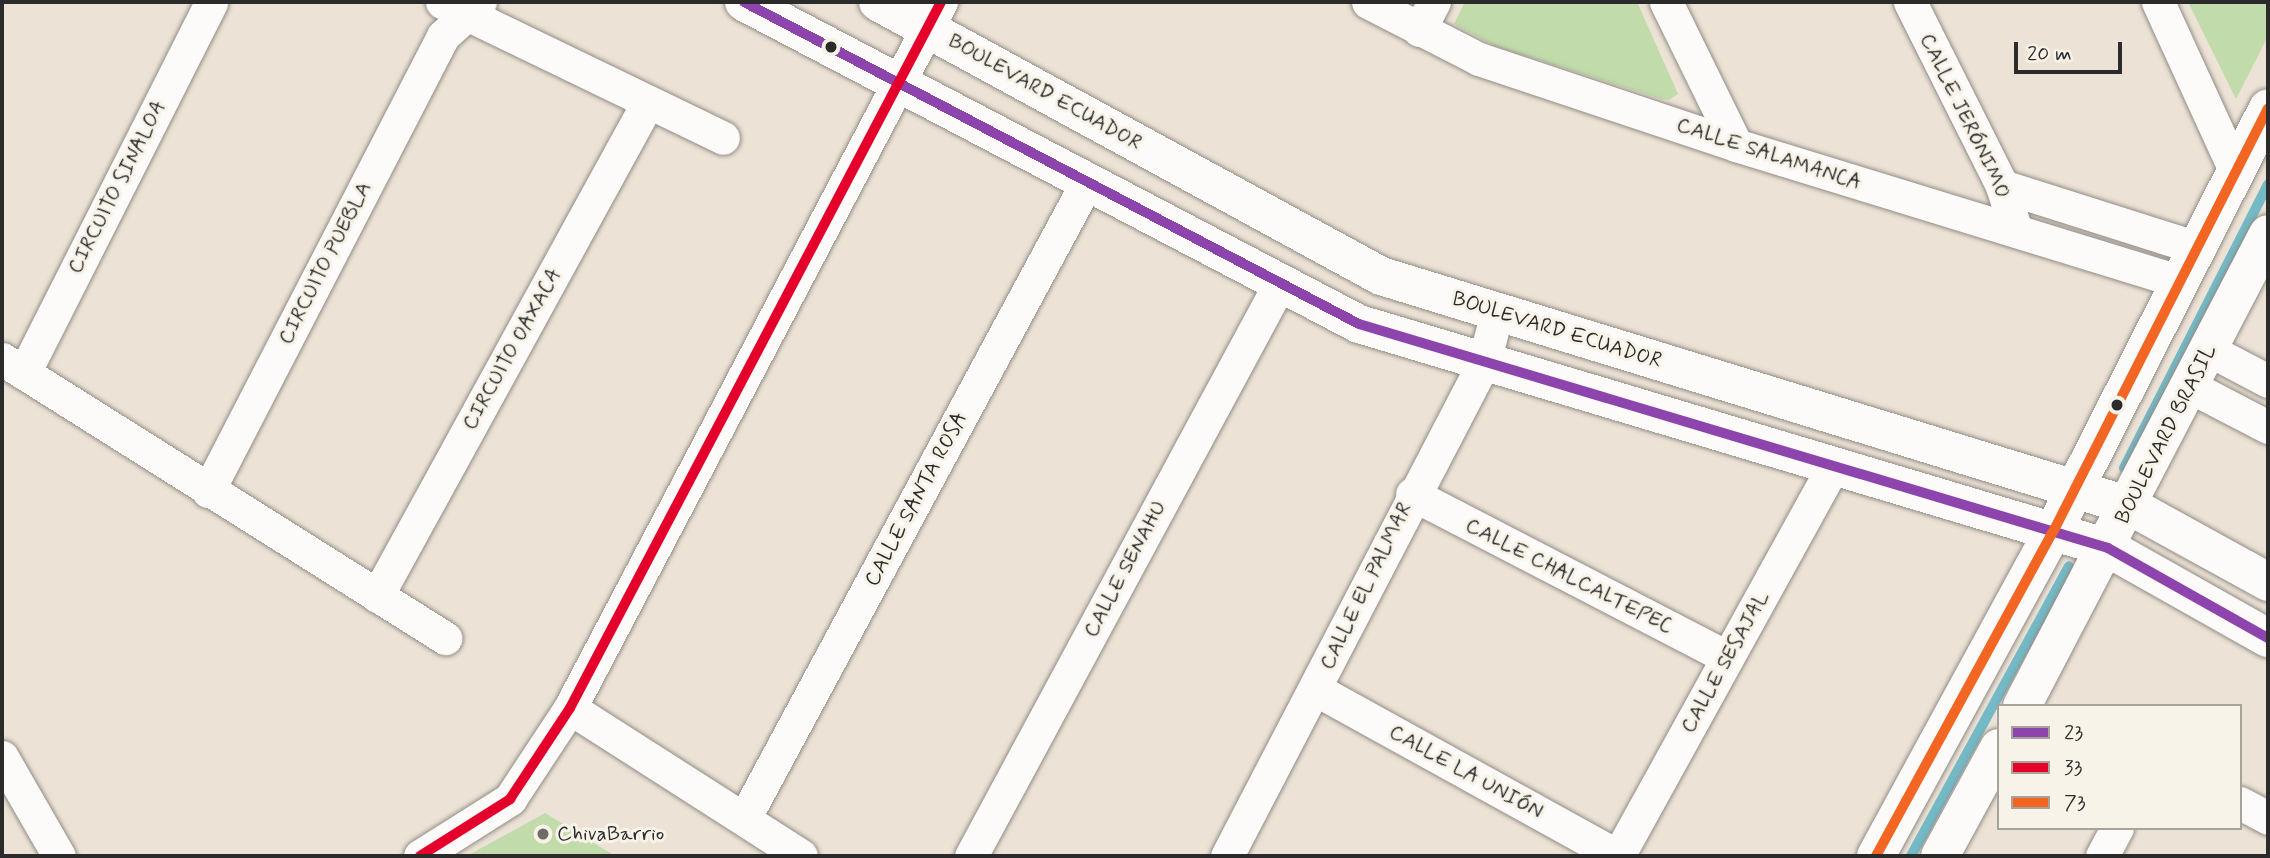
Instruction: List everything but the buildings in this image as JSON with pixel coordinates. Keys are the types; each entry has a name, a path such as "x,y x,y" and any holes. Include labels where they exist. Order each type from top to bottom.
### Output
{"street":[{"name":"CIRCUITO SINALOA","path":"13,366 211,2"},
{"path":"744,2 1359,324 1832,469 2108,548 2268,638"},
{"name":"BOULEVARD ECUADOR","path":"878,2 934,15 1381,276 2130,506 2268,582"},
{"name":"CALLE SALAMANCA","path":"1368,2 1427,16 1479,59 1736,145 2180,282"},
{"path":"1666,2 1736,145"},
{"name":"CALLE JERÓNIMO","path":"1910,2 2002,186 2016,231"},
{"path":"2158,2 2236,172"},
{"path":"454,11 723,138"},
{"name":"CIRCUITO PUEBLA","path":"208,491 454,11"},
{"path":"420,856 510,799 570,708 934,15"},
{"name":"CIRCUITO OAXACA","path":"377,596 648,102"},
{"path":"1877,856 2053,532 2268,109"},
{"name":"CALLE SANTA ROSA","path":"745,817 1087,182"},
{"path":"2002,186 2197,247"},
{"name":"BOULEVARD BRASIL","path":"2023,704 2130,506 2268,234"},
{"name":"CALLE SENAHU","path":"971,856 1280,283"},
{"name":"CALLE EL PALMAR","path":"1227,856 1315,689 1412,494 1484,362 1497,312"},
{"path":"2209,350 2268,382"},
{"path":"13,366 445,638"},
{"path":"2191,387 2268,427"},
{"name":"CALLE SESAJAL","path":"1618,856 1832,469"},
{"name":"CALLE CHALCALTEPEC","path":"1412,494 1727,657"},
{"name":"CALLE LA UNIÓN","path":"1315,689 1618,856"},
{"path":"570,708 745,817 801,856"},
{"path":"1940,856 1997,752"},
{"path":"2,757 59,856"},
{"path":"2242,804 2268,818"},
{"path":"2102,856 2116,830"}],"green space":[{"path":"1465,2 1637,2 1678,94 1669,100 1661,99 1495,46 1454,24"},
{"path":"2188,2 2268,2 2268,36 2236,99"},
{"name":"ChivaBarrio","path":"545,813 615,856 467,856"}],"waterway":[{"path":"2124,468 2268,184"},
{"path":"1911,856 2069,566"}],"transit line":[{"name":"23","path":"744,2 1359,324 2108,548 2268,638"},
{"name":"33","path":"420,856 510,799 570,708 941,2"},
{"name":"73","path":"1876,856 2053,532 2268,109"}],"place":[{"name":"ChivaBarrio","path":"543,834"}]}
